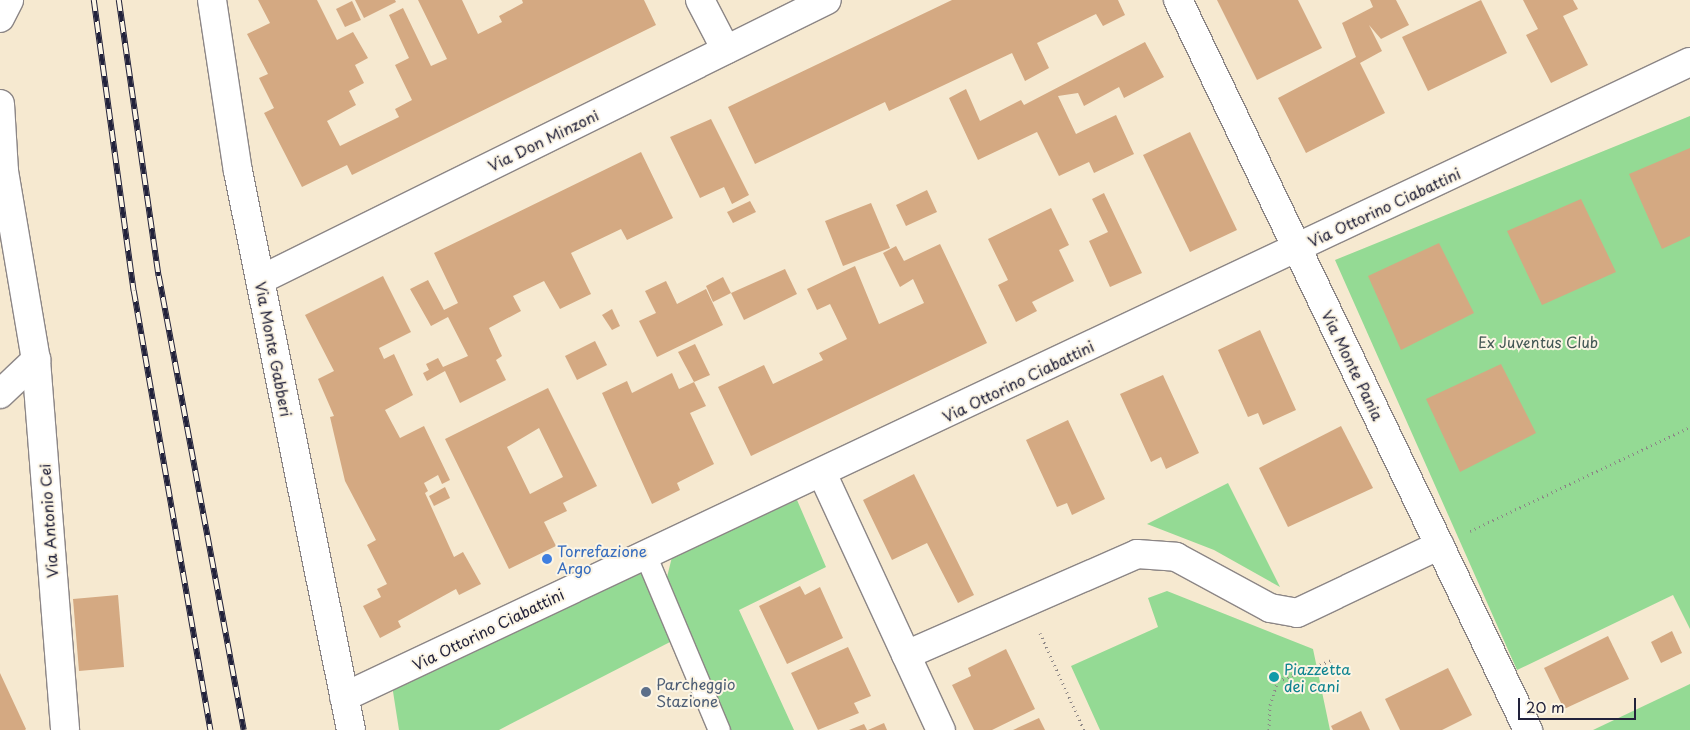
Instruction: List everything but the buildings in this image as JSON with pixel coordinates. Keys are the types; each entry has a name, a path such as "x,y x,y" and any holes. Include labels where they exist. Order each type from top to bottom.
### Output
{"street":[{"path":"0,18 9,0"},
{"name":"Via Monte Gabberi","path":"212,0 238,171 351,730"},
{"path":"700,0 726,50"},
{"name":"Via Don Minzoni","path":"260,280 827,0"},
{"name":"Via Monte Pania","path":"1178,0 1528,730"},
{"name":"Via Ottorino Ciabattini","path":"344,697 646,554 823,475 1296,248 1690,62"},
{"name":"Via Antonio Cei","path":"0,104 4,171 36,360 65,730"},
{"name":"Via Antonio Cei","path":"0,253 29,313"},
{"path":"0,394 36,360"},
{"path":"823,475 942,730"},
{"path":"906,655 1137,554 1176,557 1270,608 1297,613 1440,545"}],"lane":[{"path":"646,554 719,730"}],"path":[{"path":"1440,545 1690,427"},
{"path":"1038,629 1084,730"},
{"path":"1269,730 1270,705 1278,681 1332,660"}],"green space":[{"name":"Ex Juventus Club","path":"1690,116 1690,629 1673,595 1517,670 1335,260"},
{"path":"1228,483 1280,587 1214,550 1147,524"},
{"path":"797,500 826,567 739,610 794,730 727,730 662,597 672,557"},
{"path":"639,568 672,641 499,730 399,730 392,685"},
{"path":"1167,591 1313,649 1330,730 1100,730 1071,666 1158,627 1148,598"},
{"path":"1690,684 1690,730 1593,730"}],"railway":[{"path":"94,0 134,291 211,730"},
{"path":"119,0 159,276 244,730"}],"place":[{"name":"Torrefazione Argo","path":"547,559"},
{"name":"Piazzetta dei cani","path":"1274,677"},
{"name":"Parcheggio Stazione","path":"646,692"}]}
